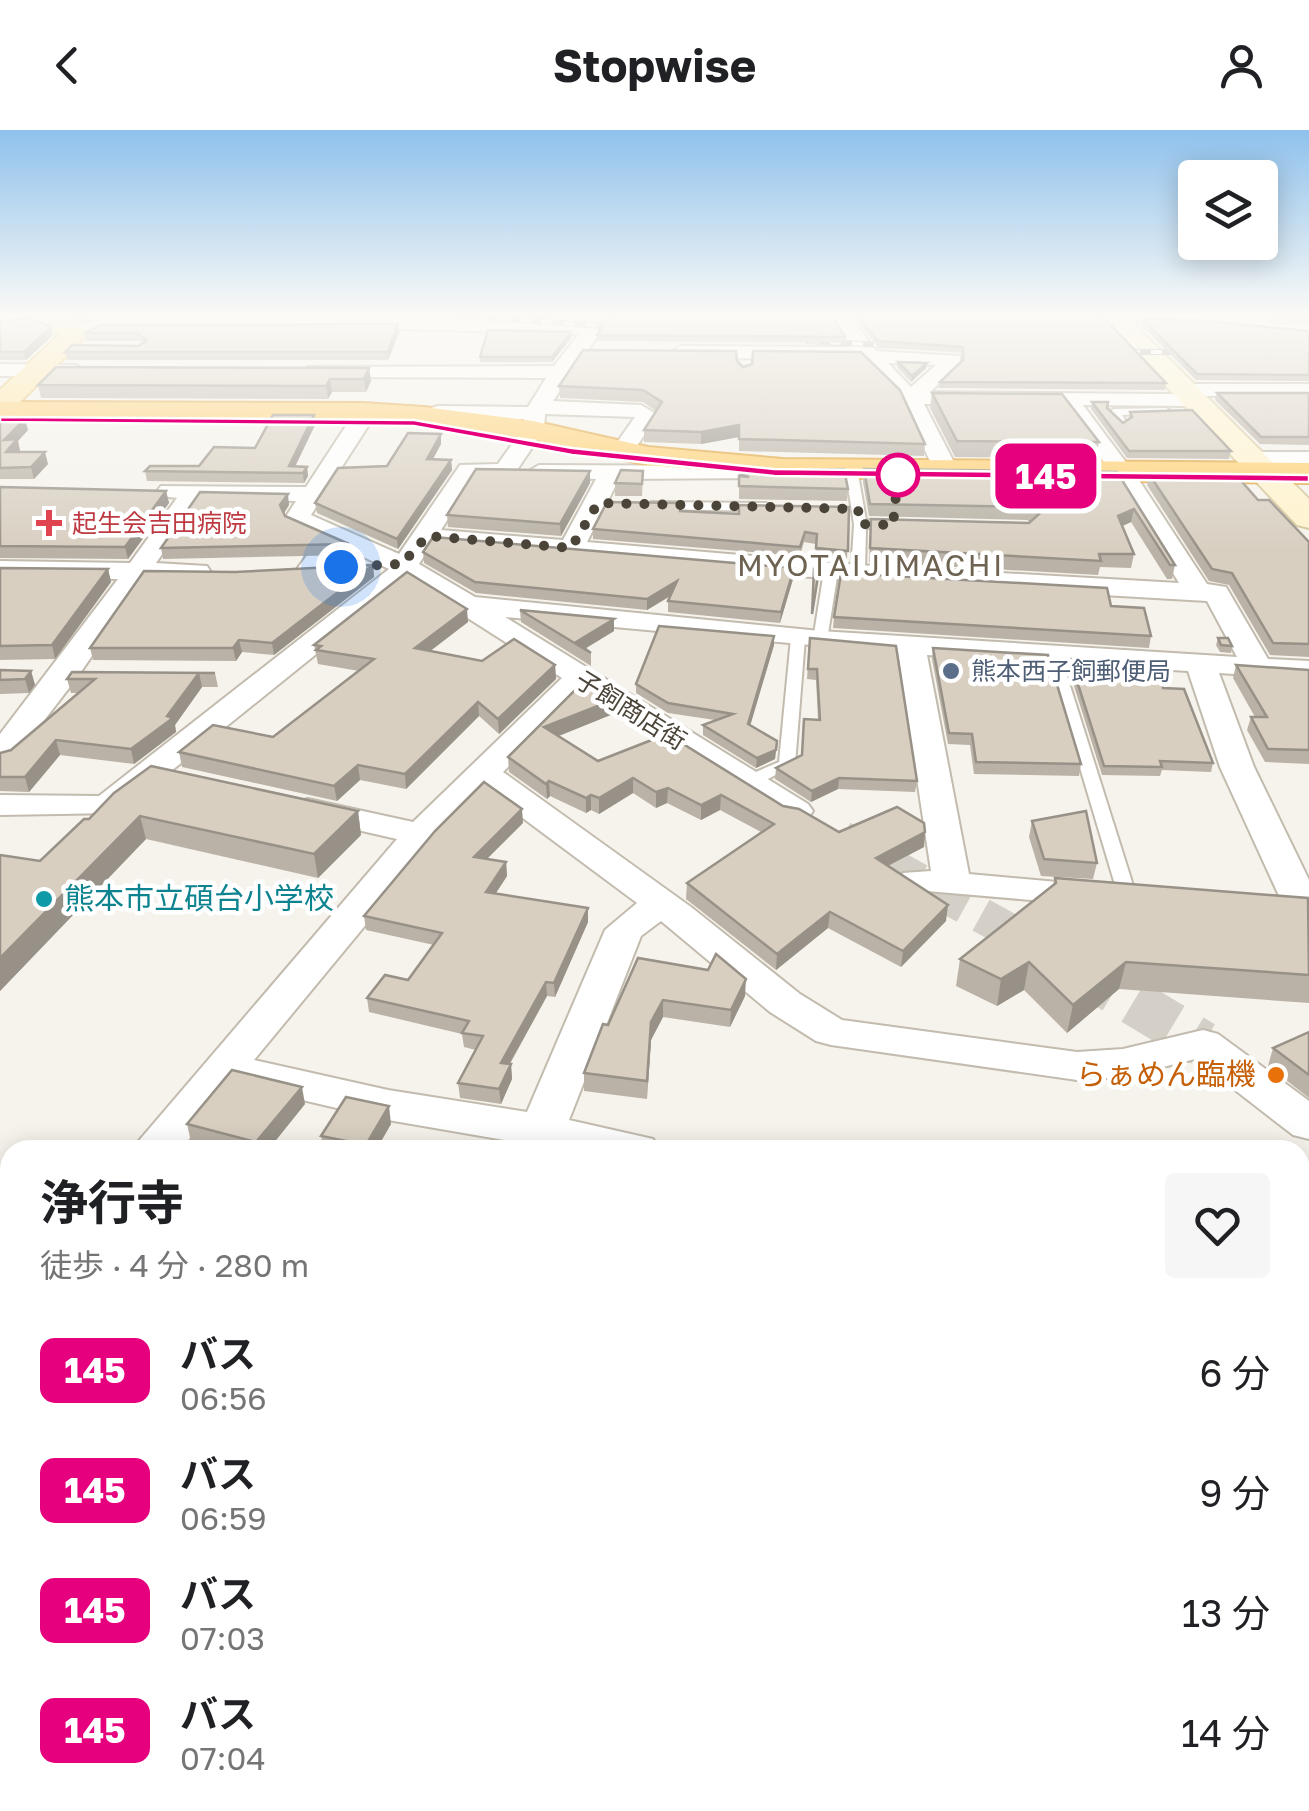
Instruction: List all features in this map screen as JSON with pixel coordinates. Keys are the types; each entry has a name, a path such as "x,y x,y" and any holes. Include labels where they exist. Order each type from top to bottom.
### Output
{"highway":[{"path":"0,408 362,416 414,423 533,423 572,452 774,473 1123,474 1261,470 1309,476"},
{"path":"0,420 424,416 533,423 616,463 1123,474"}],"street":[{"path":"136,490 311,494 373,393"},
{"path":"505,471 549,393"},
{"path":"908,393 946,470"},
{"path":"912,398 917,393"},
{"path":"1185,393 1309,518"},
{"path":"912,398 1191,400 1268,393"},
{"path":"1068,399 1123,474 1198,592"},
{"path":"533,423 641,410 646,414 616,463 605,503 571,548"},
{"path":"1261,470 1309,458"},
{"path":"0,805 107,806 394,580 468,470 616,463 774,473"},
{"path":"0,756 194,491"},
{"name":"子飼商店街","path":"311,494 297,518 402,564 796,811"},
{"path":"336,534 301,569 402,564"},
{"path":"427,536 845,572 1216,593 1258,667"},
{"path":"0,570 217,572"},
{"path":"468,606 809,639 1309,670"},
{"path":"912,646 934,883 1168,900"},
{"path":"1201,666 1236,767 1307,911"},
{"path":"32,672 103,673"},
{"path":"236,674 275,674"},
{"path":"162,1140 421,834 579,678"},
{"path":"146,773 182,781"},
{"path":"483,773 661,903 785,1003 831,1032 1077,1066 1123,1063 1203,1044 1309,1124"},
{"path":"274,801 421,834"},
{"path":"542,1130 624,930 661,903"},
{"path":"1266,908 1307,911"},
{"path":"224,1067 388,1105 590,1140"}],"lane":[{"path":"1122,423 1114,412 1191,400"},
{"path":"748,782 787,765 809,639 845,572 860,524 852,474"},
{"path":"640,505 779,508"},
{"path":"838,508 858,509"},
{"path":"860,524 916,526"},
{"path":"1054,656 1128,898"}],"building":[{"path":"648,393 902,393 925,444 739,439 739,425 701,432 644,430 662,402"},
{"path":"932,393 1062,394 1099,442 957,441"},
{"path":"1217,393 1309,393 1309,437 1261,437"},
{"path":"1092,402 1108,402 1107,408 1123,423 1132,417 1130,412 1192,410 1231,451 1129,451"},
{"path":"273,415 314,415 289,466 307,467 303,473 145,471 150,466 199,466 214,447 255,448"},
{"path":"0,419 25,419 4,440 17,439 6,452 45,452 31,467 0,468"},
{"path":"408,433 441,434 427,459 451,460 397,539 315,503 338,468 387,466"},
{"path":"476,469 590,471 560,524 447,515"},
{"path":"844,469 848,489 739,486 739,476 749,477 739,472"},
{"path":"864,469 1117,472 1175,565 1170,565 1134,509 1118,516 1134,554 1099,554 1101,561 870,548 871,519 1029,523 1039,514 1029,507 870,504"},
{"path":"621,470 643,471 642,484 615,483"},
{"path":"1149,474 1236,475 1258,500 1269,500 1309,542 1309,644 1273,643 1232,573 1212,569"},
{"path":"0,487 166,491 125,547 0,546"},
{"path":"200,492 288,494 280,505 285,516 349,544 161,548"},
{"path":"607,502 681,503 680,511 739,514 739,505 849,507 848,551 816,548 817,534 805,532 800,547 593,529"},
{"path":"433,537 794,568 781,612 668,601 677,581 647,599 475,582 423,552"},
{"path":"373,565 272,643 239,640 233,648 90,648 144,571 235,572"},
{"path":"0,568 108,569 52,645 0,646"},
{"path":"814,569 819,570 812,614"},
{"path":"407,572 467,609 415,648 482,661 514,639 555,665 498,719 478,702 405,774 358,765 334,786 179,752 213,725 273,737 374,659 316,650 321,646 314,645"},
{"path":"841,573 1107,588 1111,606 1144,608 1151,636 834,617"},
{"path":"520,610 614,619 576,642 591,653"},
{"path":"659,626 774,636 748,724 777,741 776,750 757,758 703,725 733,714 668,703 636,684"},
{"path":"810,638 896,646 917,781 839,778 812,791 776,768 802,755 804,719 820,720 817,669 808,669"},
{"path":"1218,638 1228,638 1232,646 1221,645"},
{"path":"933,648 1048,655 1081,764 976,762 972,734 949,733"},
{"path":"1070,659 1157,664 1163,688 1184,689 1213,763 1160,761 1162,767 1104,766"},
{"path":"1236,665 1309,670 1309,750 1268,749 1251,717 1267,717"},
{"path":"0,670 31,671 25,679 0,680"},
{"path":"72,672 215,673 199,673 167,716 173,718 131,749 56,740 25,777 0,777 0,753 11,750 95,679 67,679"},
{"path":"583,682 613,700 544,727 598,761 667,734 783,806 799,809 839,832 897,807 924,823 925,832 876,858 948,905 903,951 830,912 777,954 687,883 774,824 721,795 701,805 668,788 656,792 633,778 599,798 586,798 549,781 546,784 508,757"},
{"path":"151,766 358,811 314,854 140,816 0,958 0,855 40,861 114,793"},
{"path":"484,782 522,809 474,857 506,862 486,892 588,908 554,983 546,982 501,1063 511,1064 499,1089 458,1083 483,1036 462,1033 469,1021 367,998 385,975 408,980 442,933 364,916 435,831"},
{"path":"1086,811 1097,863 1044,859 1032,821"},
{"path":"1055,878 1308,898 1309,975 1126,962 1073,1005 1029,962 1001,979 960,959 1056,883"},
{"path":"716,954 746,979 731,1010 663,1000 651,1022 647,1081 584,1073 603,1024 608,1025 638,958 708,970"},
{"path":"1309,1032 1309,1075 1273,1048"},
{"path":"232,1070 302,1087 258,1140 187,1124"},
{"path":"346,1097 389,1106 369,1140 321,1136"}],"tunnel":[{"path":"842,838 1080,970"},
{"path":"1075,967 1080,970"},
{"path":"1080,970 1203,1044"}],"bus line":[{"name":"145","path":"0,420 414,423 465,429 572,452 774,473 1309,478"}],"place":[{"name":"起生会吉田病院","path":"49,523"},
{"name":"熊本西子飼郵便局","path":"951,671"},
{"name":"熊本市立碩台小学校","path":"44,899"},
{"name":"らぁめん臨機","path":"1276,1075"}],"district":[{"name":"MYOTAIJIMACHI","path":"871,566"}],"route":[{"path":"341,567 402,564 427,536 571,548 598,503 858,509 860,524 893,525 898,475"}]}
